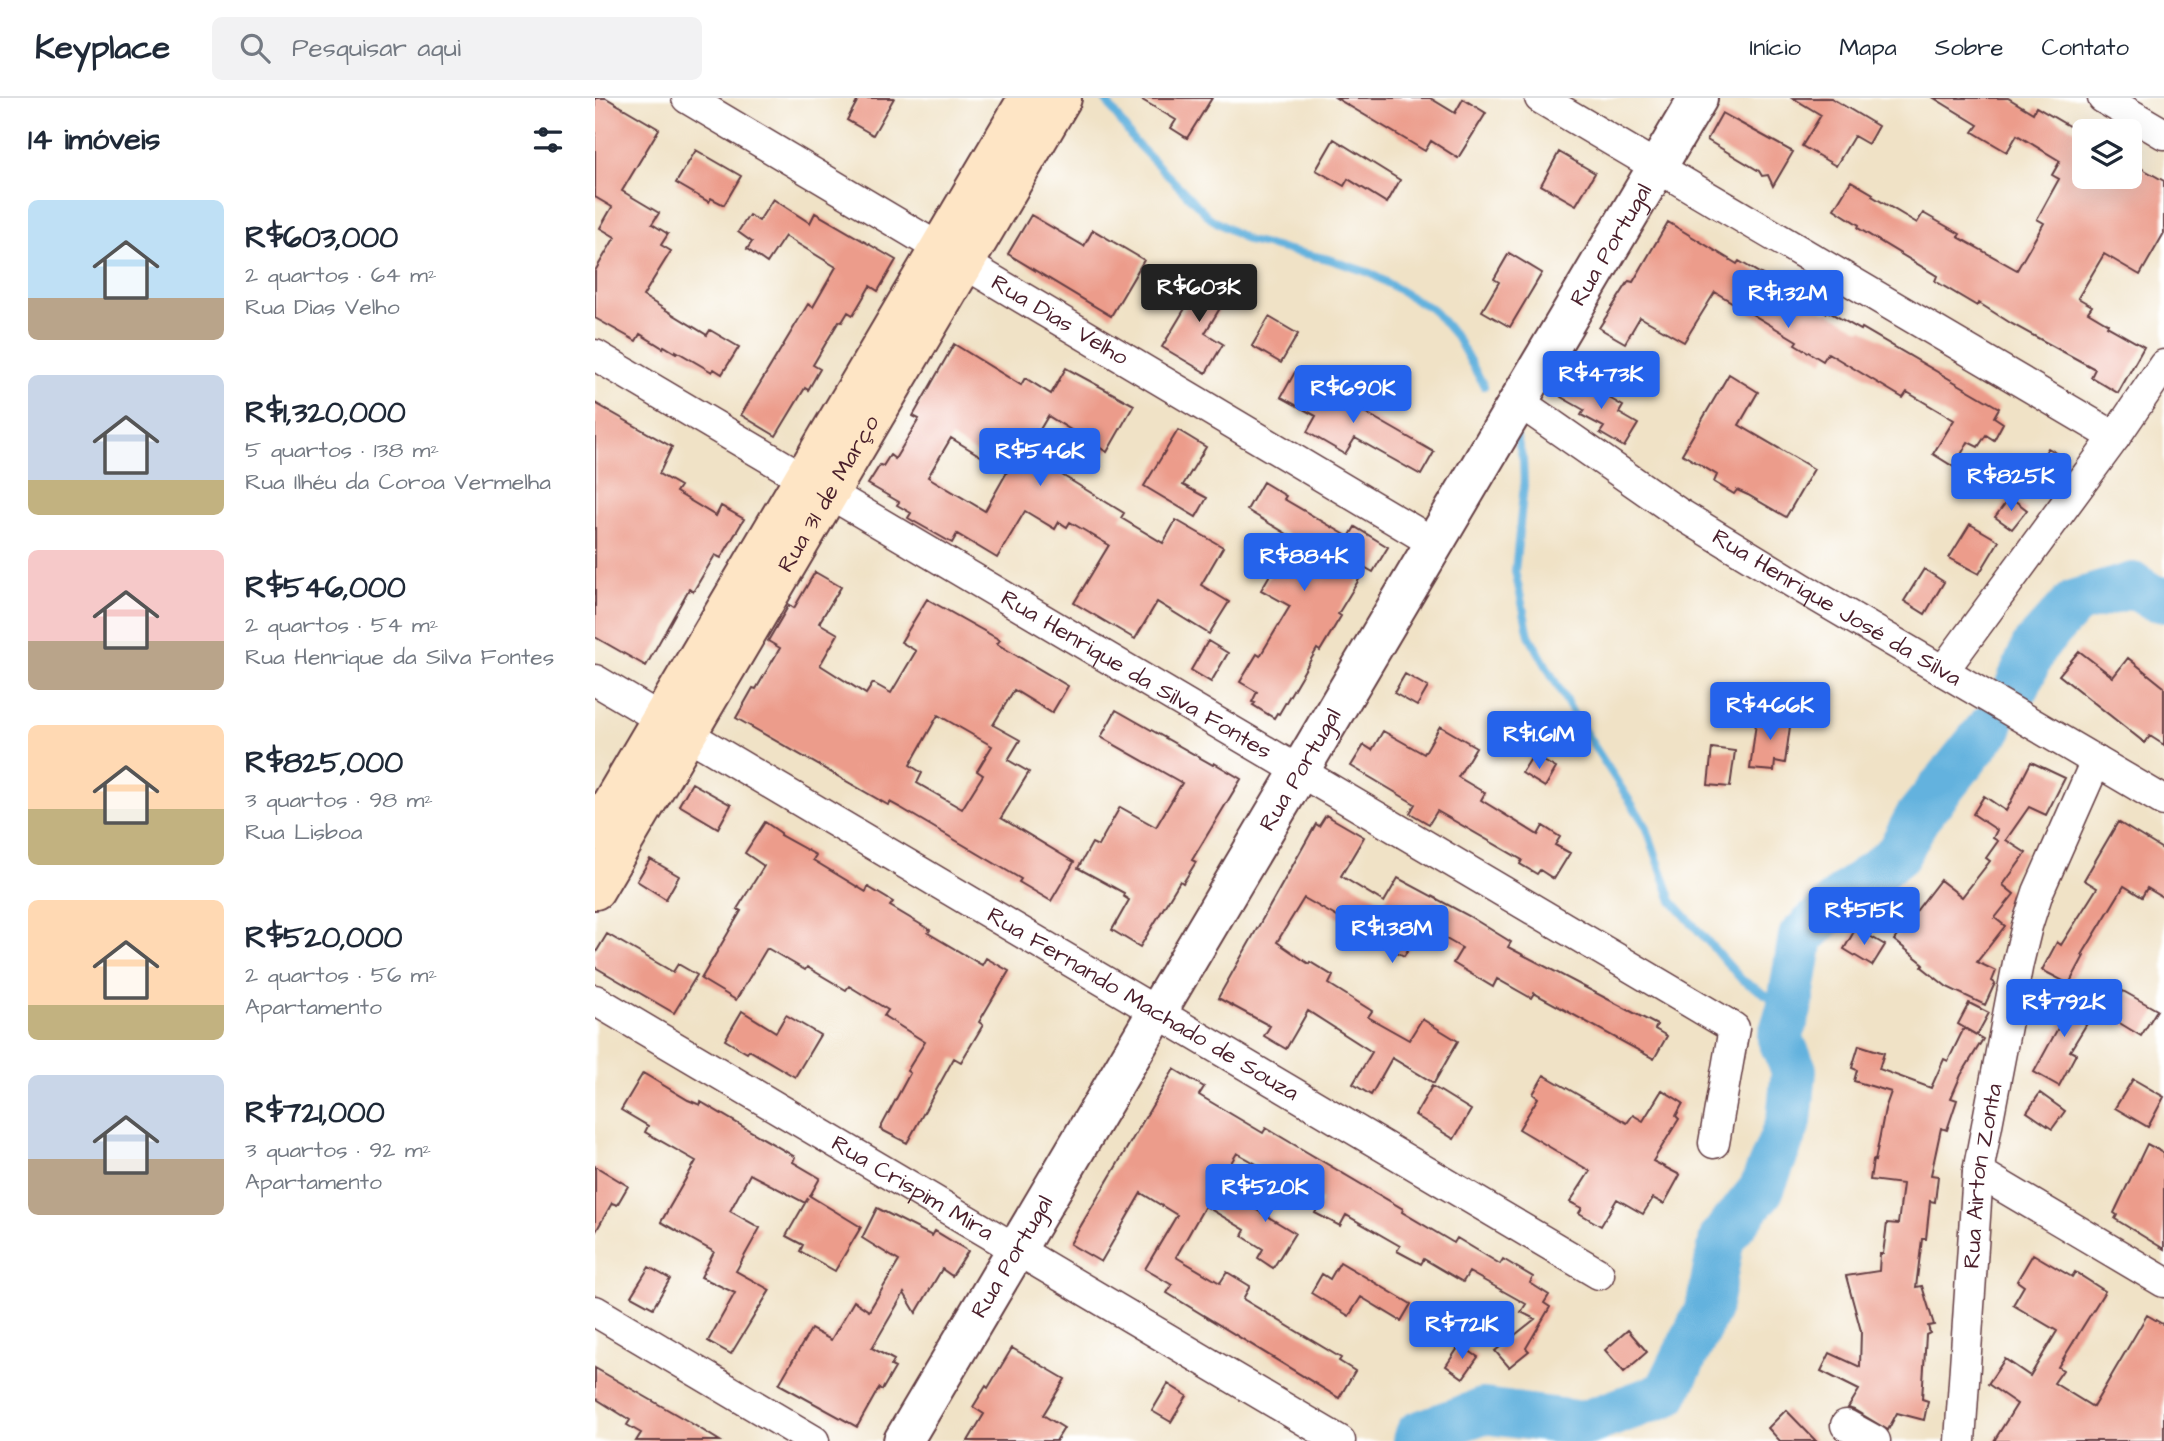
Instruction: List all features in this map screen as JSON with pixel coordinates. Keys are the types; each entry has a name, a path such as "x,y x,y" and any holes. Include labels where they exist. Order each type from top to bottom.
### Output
{"main road":[{"name":"Rua 31 de Março","path":"952,256 1028,98"},
{"name":"Rua 31 de Março","path":"595,890 674,727 816,486 952,256 1062,98"},
{"name":"Rua 31 de Março","path":"595,831 674,727"}],"street":[{"name":"Rua Dias Velho","path":"687,98 1434,542"},
{"path":"1540,98 2115,437"},
{"name":"Rua Portugal","path":"902,1441 1698,98"},
{"path":"2103,98 2164,135"},
{"name":"Rua Henrique da Silva Fontes","path":"595,355 1734,1028 1714,1143"},
{"path":"1943,671 2115,437 2164,365"},
{"name":"Rua Henrique José da Silva","path":"1518,401 1677,512 2164,801"},
{"name":"Rua Fernando Machado de Souza","path":"595,680 1599,1273"},
{"name":"Rua Airton Zonta","path":"1960,1441 1978,1172 2027,926 2038,892 2096,761"},
{"name":"Rua Crispim Mira","path":"595,1000 1340,1441"},
{"path":"1978,1172 2164,1282"},
{"path":"595,1311 814,1441"},
{"path":"1846,1425 1875,1441"}],"building":[{"path":"595,98 606,98 659,129 622,191 659,213 652,224 668,234 661,245 671,251 643,296 707,335 710,330 739,347 722,374 714,369 712,372 640,334 636,341 595,318 595,271 615,237 600,228 612,207 595,197"},
{"path":"859,98 894,98 873,135 847,120"},
{"path":"1139,98 1212,98 1187,138 1171,128 1176,120"},
{"path":"1336,98 1430,98 1455,113 1463,99 1486,113 1458,158 1431,141 1425,151"},
{"path":"1793,98 1831,98 1878,126 1868,144 1854,136 1836,166 1802,146 1821,115"},
{"path":"1934,98 2008,98 2033,113 2036,107 2072,128 2072,189 2142,189 2142,169 2164,181 2164,233 2140,275 2104,254 2078,298 2092,306 2088,312 2144,347 2118,393 2091,377 2095,369 1935,281 1937,276 1858,228 1859,225 1834,209 1851,181 1917,223 1923,213 1960,234 1958,237 2017,270 2044,223 2037,219 2059,179 2052,175 2060,161 2017,135 2007,152 1973,132 1978,125"},
{"path":"1722,113 1793,152 1773,186 1768,175 1762,176 1759,171 1707,140"},
{"path":"1334,139 1400,180 1387,203 1348,179 1344,186 1316,170"},
{"path":"696,150 741,176 724,205 711,198 709,202 676,183"},
{"path":"1559,152 1595,173 1576,205 1541,185"},
{"path":"773,199 810,223 815,213 896,260 878,291 870,286 853,315 848,312 842,322 839,321 813,365 820,369 808,390 805,388 776,436 741,415 808,304 813,307 836,267 785,236 767,263 747,249 752,242 738,232 749,215 759,221"},
{"path":"1031,215 1084,246 1093,230 1144,260 1111,316 1008,254"},
{"path":"1668,222 1737,264 1739,261 1826,313 1827,311 1861,330 1862,328 1999,408 1994,417 2003,423 1994,440 1986,435 1978,447 1968,442 1954,467 1933,454 1954,420 1907,392 1903,398 1828,353 1823,361 1795,344 1797,341 1715,292 1684,342 1640,317 1625,343 1599,328 1629,281 1633,282"},
{"path":"1509,253 1542,273 1510,327 1482,311 1499,282 1494,279"},
{"path":"1208,270 1234,285 1205,333 1223,344 1206,373 1162,347"},
{"path":"1269,317 1298,334 1281,363 1252,346"},
{"path":"954,344 1021,385 1025,378 1051,394 1066,368 1134,405 1107,452 1048,416 1026,453 1124,513 1121,518 1163,543 1176,520 1223,547 1201,585 1229,602 1209,634 1157,602 1135,639 1074,603 1109,545 1070,522 1067,527 1059,522 1055,529 1025,511 997,558 957,534 952,543 908,518 911,513 897,505 899,502 868,484 890,455 895,459 919,419 913,416","holes":["951,438 1007,472 985,511 928,477"]},
{"path":"1295,372 1434,452 1421,475 1355,438 1345,454 1307,432 1316,416 1281,397"},
{"path":"1729,374 1758,392 1739,425 1814,469 1786,517 1748,495 1737,490 1734,494 1714,482 1717,475 1682,454"},
{"path":"1573,377 1623,406 1619,413 1638,424 1624,447 1600,433 1604,427 1581,415 1584,410 1561,397"},
{"path":"595,403 672,447 659,474 680,486 676,492 716,516 721,506 744,519 721,558 715,555 693,592 689,589 646,666 595,637"},
{"path":"1178,430 1206,447 1183,485 1207,498 1196,517 1144,486"},
{"path":"2048,448 2069,460 2058,478 2037,466"},
{"path":"1263,482 1286,496 1284,499 1349,537 1355,527 1388,547 1373,572 1366,568 1338,614 1341,616 1320,651 1317,649 1279,714 1274,718 1253,705 1257,692 1240,682 1257,654 1260,656 1290,606 1261,590 1292,537 1247,510"},
{"path":"2010,497 2027,510 2012,529 1995,517"},
{"path":"1970,524 1999,541 1979,574 1949,558"},
{"path":"1924,569 1944,582 1925,614 1904,601"},
{"path":"815,572 841,587 819,623 838,634 820,665 866,694 873,683 891,693 916,651 901,642 927,599 1000,640 997,644 1068,686 1052,713 1014,690 993,725 1020,740 1008,760 1029,772 1001,818 1074,862 1051,901 1019,882 1021,879 901,808 890,802 888,805 736,718 780,648 768,641 789,605 794,608","holes":["938,715 992,746 977,771 983,775 962,809 917,783 922,773 910,765"]},
{"path":"1208,641 1228,653 1211,682 1191,670"},
{"path":"2079,651 2113,677 2128,658 2164,687 2164,745 2150,736 2145,743 2059,675"},
{"path":"1405,674 1428,687 1417,706 1394,693"},
{"path":"1116,710 1241,779 1192,860 1196,862 1183,883 1180,881 1140,947 1112,930 1129,900 1123,896 1124,893 1078,868 1092,843 1098,846 1120,807 1156,827 1182,783 1101,737"},
{"path":"1757,715 1791,719 1785,763 1775,761 1774,771 1750,769"},
{"path":"1440,726 1476,747 1458,777 1485,793 1481,800 1538,835 1543,826 1560,837 1555,845 1570,853 1554,879 1540,870 1537,874 1520,864 1522,860 1437,811 1429,824 1410,813 1415,804 1351,766 1364,745 1372,750 1383,731 1424,754"},
{"path":"1712,748 1735,751 1730,787 1708,785"},
{"path":"1533,755 1556,768 1545,787 1522,773"},
{"path":"2031,762 2065,778 2046,815 2029,807 2006,840 2026,853 2003,885 2014,894 1995,918 2005,926 1977,962 1996,971 1992,981 1995,983 1985,1005 1947,987 1894,940 1940,880 1962,897 1990,861 1986,858 1998,841 1993,838 1997,830 1973,814 1984,796 2006,811"},
{"path":"692,783 731,805 718,828 679,805"},
{"path":"1326,815 1364,837 1341,876 1384,902 1398,878 1511,942 1508,947 1657,1025 1655,1029 1667,1036 1654,1059 1534,993 1531,998 1497,979 1493,987 1453,963 1462,948 1423,926 1404,956 1363,933 1355,934 1343,927 1346,922 1304,898 1277,942 1309,964 1310,962 1333,976 1329,984 1372,1011 1368,1017 1409,1040 1422,1019 1458,1041 1434,1083 1392,1058 1371,1095 1353,1084 1372,1052 1308,1011 1286,1049 1264,1036 1270,1026 1218,998 1316,824 1319,826"},
{"path":"765,822 781,833 780,835 816,855 813,860 866,892 868,887 893,902 890,906 930,930 928,933 982,965 986,958 1009,971 979,1022 983,1025 961,1062 954,1058 907,1143 880,1129 910,1073 907,1071 925,1042 884,1016 888,1010 849,986 846,990 767,948 736,1000 701,979 741,911 737,909 764,866 745,853"},
{"path":"2118,822 2164,850 2164,898 2147,888 2142,897 2124,886 2082,955 2084,956 2069,984 2042,970 2057,942 2061,945 2097,888 2084,880"},
{"path":"650,859 679,876 666,899 637,881"},
{"path":"1856,928 1885,945 1872,966 1844,949"},
{"path":"607,934 673,972 678,964 697,975 674,1013 595,967 595,954"},
{"path":"2123,991 2157,1010 2141,1036 2108,1016"},
{"path":"2062,992 2094,1012 2070,1051 2076,1054 2059,1086 2034,1072 2063,1019 2050,1012"},
{"path":"1969,1003 1989,1013 1977,1035 1958,1024"},
{"path":"742,1011 776,1032 786,1015 820,1035 795,1077 749,1050 747,1053 725,1040"},
{"path":"1964,1028 1983,1039 1961,1075 1951,1098 1957,1100 1947,1130 1941,1128 1931,1175 1938,1176 1935,1202 1930,1201 1926,1239 1922,1239 1916,1287 1922,1286 1934,1325 1928,1326 1930,1333 1926,1335 1922,1399 1928,1401 1924,1420 1897,1413 1888,1430 1848,1408 1859,1390 1821,1371 1830,1353 1860,1367 1861,1331 1846,1276 1879,1271 1887,1223 1898,1224 1903,1184 1870,1180 1891,1092 1854,1081 1857,1070 1852,1068 1859,1045 1884,1053 1879,1069 1931,1088 1944,1059 1948,1061"},
{"path":"1174,1069 1204,1087 1199,1095 1263,1133 1266,1128 1403,1209 1402,1212 1454,1243 1457,1238 1500,1264 1503,1259 1533,1277 1530,1283 1549,1295 1544,1303 1550,1307 1526,1348 1529,1351 1509,1367 1495,1351 1535,1319 1521,1312 1526,1304 1469,1272 1463,1282 1424,1259 1421,1264 1397,1251 1400,1246 1346,1215 1340,1226 1315,1213 1322,1201 1237,1153 1217,1186 1295,1233 1273,1268 1258,1258 1263,1249 1242,1236 1245,1230 1205,1206 1176,1257 1220,1283 1227,1272 1250,1286 1243,1299 1341,1358 1339,1361 1355,1371 1339,1398 1167,1293 1172,1285 1145,1269 1177,1215 1141,1193 1101,1262 1070,1244"},
{"path":"643,1073 688,1100 700,1105 701,1102 795,1157 793,1162 820,1178 810,1196 861,1227 835,1271 800,1251 803,1245 786,1236 808,1198 805,1203 750,1174 730,1211 760,1228 736,1271 770,1290 731,1354 708,1341 735,1293 701,1277 714,1252 661,1222 696,1161 645,1132 648,1126 621,1110"},
{"path":"1544,1075 1627,1123 1633,1115 1643,1121 1662,1090 1683,1103 1676,1116 1679,1119 1653,1161 1680,1175 1664,1204 1653,1198 1643,1214 1617,1199 1601,1226 1579,1213 1582,1208 1570,1202 1590,1171 1519,1129 1538,1098 1533,1094"},
{"path":"2133,1079 2164,1097 2148,1127 2115,1108"},
{"path":"1432,1086 1471,1110 1454,1139 1415,1115"},
{"path":"2040,1093 2065,1111 2052,1129 2027,1112"},
{"path":"2147,1144 2164,1153 2164,1249 2115,1219 2117,1215 2114,1213"},
{"path":"595,1166 628,1186 617,1205 612,1203 595,1233"},
{"path":"877,1208 932,1236 935,1231 968,1251 952,1276 942,1269 916,1313 904,1293 872,1348 894,1360 891,1366 895,1368 882,1390 879,1388 857,1427 779,1384 811,1329 831,1340 854,1301 869,1311 899,1261 862,1238"},
{"path":"2033,1254 2072,1277 2075,1272 2105,1291 2058,1367 2063,1370 2054,1383 2093,1407 2147,1315 2164,1325 2164,1441 1994,1441 2017,1404 1988,1384 2005,1359 2030,1376 2057,1331 2013,1305 2024,1286 2017,1281"},
{"path":"1340,1262 1411,1304 1401,1321 1361,1297 1349,1316 1311,1293 1322,1274 1330,1279"},
{"path":"649,1267 670,1279 653,1308 631,1296"},
{"path":"1628,1330 1647,1352 1624,1372 1605,1350"},
{"path":"1460,1345 1478,1357 1463,1378 1446,1366"},
{"path":"1012,1348 1065,1379 1043,1415 1064,1428 1056,1441 968,1441 984,1414 973,1407"},
{"path":"595,1368 720,1441 636,1441 641,1433 627,1425 630,1420 595,1398"},
{"path":"1168,1384 1187,1396 1171,1422 1152,1411"},
{"path":"1786,1410 1816,1441 1780,1441 1768,1428"}],"waterway":[{"path":"1104,98 1134,141 1210,218 1248,241 1328,259 1370,273 1433,310 1457,338 1484,386"},
{"path":"1516,435 1523,460 1524,485 1515,571 1529,635 1574,715 1646,826 1672,901 1742,980 1789,1009"},
{"path":"2018,685 2034,647 2075,602 2133,585 2152,597 2164,600"},
{"path":"1416,1441 1418,1434 1483,1411 1583,1424 1666,1394 1708,1309 1722,1238 1761,1190 1789,1121 1794,1070 1780,1038 1789,1009 1801,937 1844,896 1898,854 1917,818 1991,726"}]}
